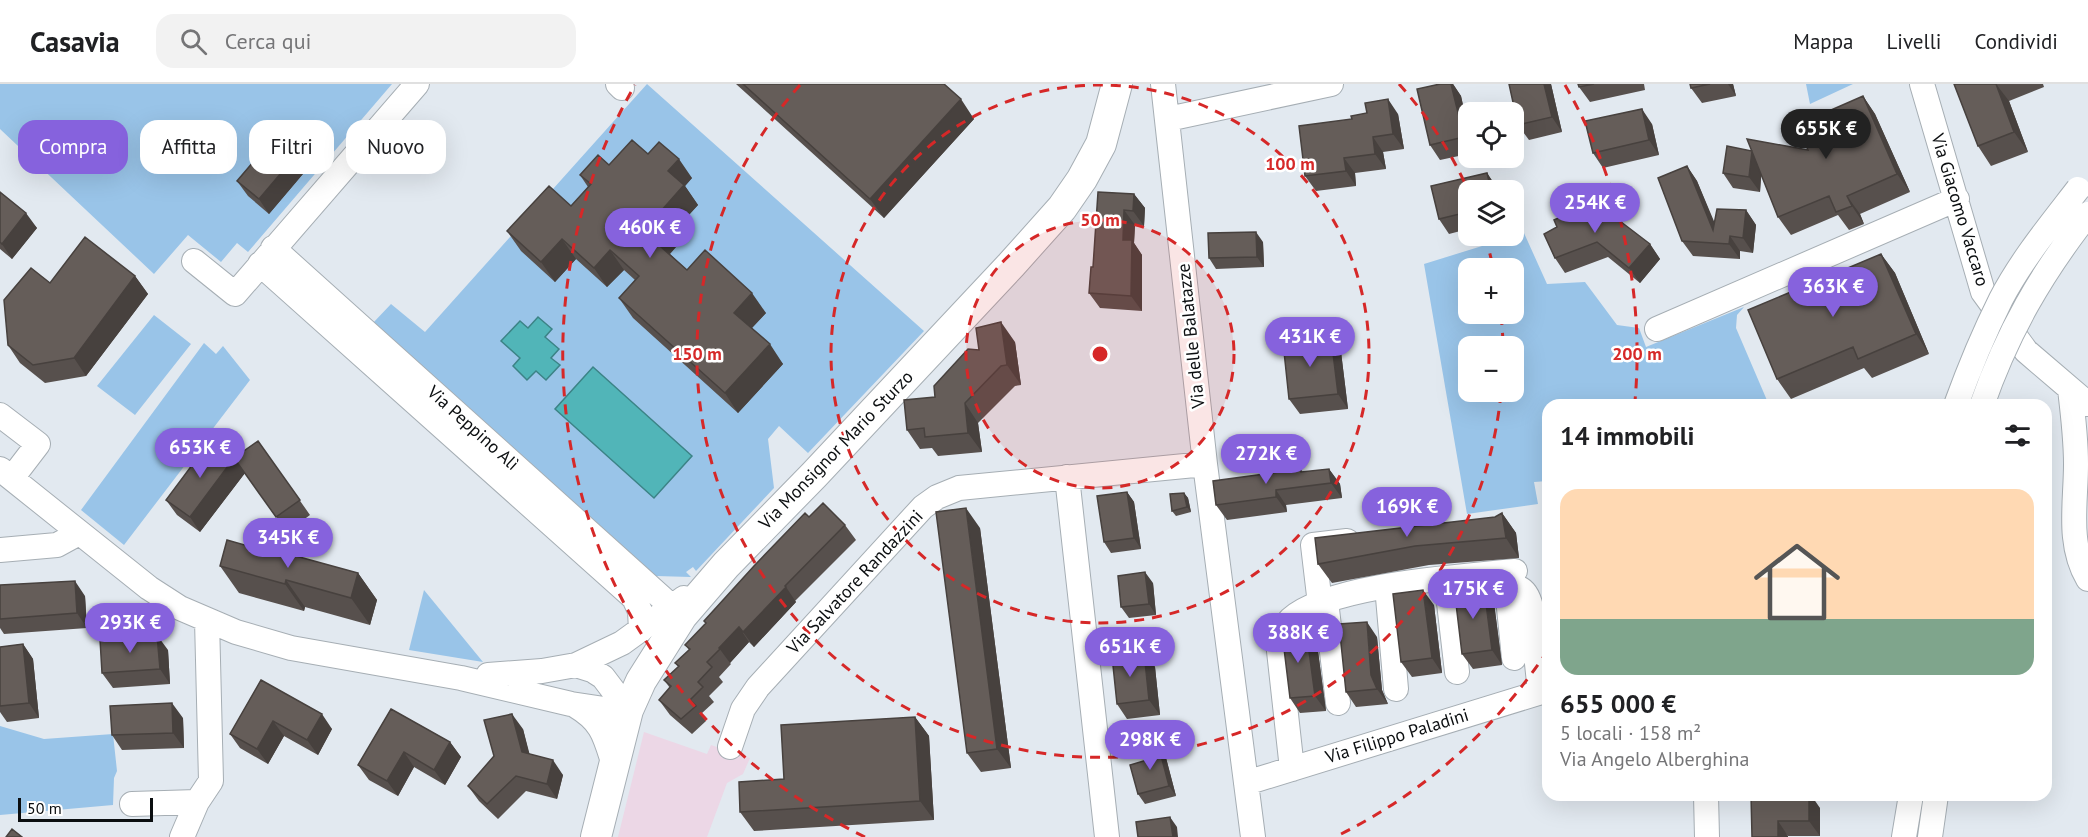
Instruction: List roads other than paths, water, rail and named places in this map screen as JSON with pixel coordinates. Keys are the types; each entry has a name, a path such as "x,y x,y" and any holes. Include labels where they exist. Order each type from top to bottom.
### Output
{"main road":[{"name":"Via Monsignor Mario Sturzo","path":"596,837 628,710 677,611 726,565 869,416 1062,208 1082,179 1101,144 1117,85"}],"street":[{"path":"194,261 234,294 417,84"},
{"name":"Via delle Balatazze","path":"1163,84 1205,465 1253,837"},
{"path":"1168,119 1331,84"},
{"name":"Via Giacomo Vaccaro","path":"1922,84 1983,292 2026,351 2079,397"},
{"path":"1958,399 1972,361 2002,297 2037,241 2083,184"},
{"path":"1657,330 1957,199"},
{"path":"1984,399 1995,368 2023,310 2057,254 2088,214"},
{"name":"Via Peppino Alì","path":"266,256 677,611"},
{"name":"Via Peppino Alì","path":"266,256 633,598 640,611 641,630"},
{"path":"2079,397 2074,511 2076,548 2088,579"},
{"path":"0,415 38,444 6,474 172,603 207,620 236,632 291,648 461,678 571,704 628,710"},
{"name":"Via Salvatore Randazzini","path":"730,747 743,709 758,687 923,507 937,497 959,488 1205,465"},
{"path":"1067,477 1107,837"},
{"path":"0,550 57,545 79,533"},
{"path":"1338,703 1313,545 1370,538"},
{"path":"1388,594 1511,579 1528,594 1542,678"},
{"path":"1292,769 1278,642 1282,629 1292,618 1335,597 1448,594 1511,579"},
{"path":"1511,579 1514,658"},
{"path":"1388,594 1396,690"},
{"path":"1448,594 1456,672"},
{"path":"461,678 542,671 576,665 622,643 677,611"},
{"path":"182,837 197,802 211,781 207,620"},
{"path":"576,665 592,670 603,677 628,710"},
{"name":"Via Filippo Paladini","path":"1246,783 1542,692"},
{"path":"571,704 588,713 598,722 605,735 614,765"},
{"path":"1706,801 1707,837"},
{"path":"1904,837 1910,801"},
{"path":"1930,837 1935,801"},
{"path":"132,804 197,802"}]}
